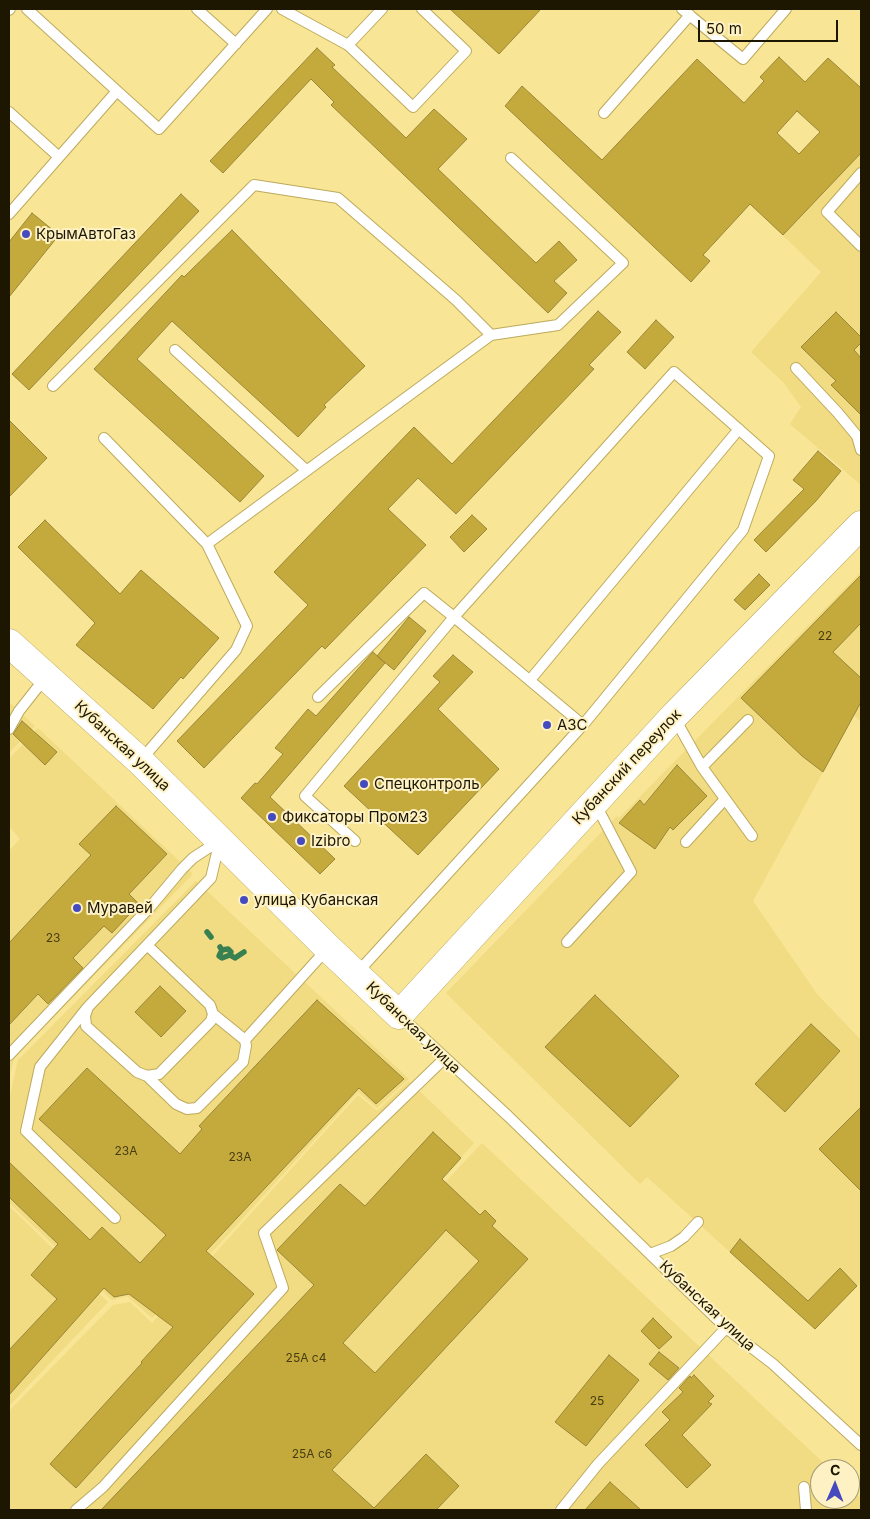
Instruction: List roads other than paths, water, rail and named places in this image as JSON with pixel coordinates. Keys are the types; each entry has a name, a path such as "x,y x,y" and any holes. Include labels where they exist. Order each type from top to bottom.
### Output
{"main road":[{"name":"Кубанский переулок","path":"399,1015 674,716 861,525"},
{"name":"Кубанская улица","path":"9,643 140,761 328,948 399,1015"}],"lane":[{"path":"28,9 159,129 267,9"},
{"path":"197,9 236,44"},
{"path":"282,9 348,45 413,107 466,51 422,9"},
{"path":"348,45 382,9"},
{"path":"604,113 686,12 743,59 786,9"},
{"path":"9,214 117,90"},
{"path":"9,112 58,157"},
{"path":"207,544 491,335 558,325 623,263 511,158"},
{"path":"861,173 827,212 861,246"},
{"path":"53,386 254,185 338,198 456,300 491,335"},
{"path":"175,350 306,470"},
{"path":"796,368 857,436 861,450"},
{"path":"355,841 305,796 454,617 674,372 769,456 744,530 583,725 356,973"},
{"path":"530,680 739,429"},
{"path":"104,438 207,544 247,626 236,650 140,761"},
{"path":"318,697 424,593 583,725"},
{"path":"9,730 19,711 46,677"},
{"path":"674,716 702,767 752,836"},
{"path":"702,767 748,720"},
{"path":"686,842 725,799"},
{"path":"567,942 631,872 595,802"},
{"path":"115,1218 26,1131 40,1067 88,1007 211,878 220,841"},
{"path":"9,1055 151,906 188,863 220,841"},
{"path":"146,1076 158,1074 211,1021 213,1014 210,1004 147,945"},
{"path":"244,1040 328,948"},
{"path":"88,1007 85,1016 86,1026 137,1072 146,1076 176,1104 187,1109 197,1108 243,1062 246,1046 244,1040 213,1014"},
{"name":"Кубанская улица","path":"399,1015 508,1116 726,1328 772,1364 861,1446"},
{"path":"76,1510 103,1487 283,1288 264,1233 445,1058"},
{"path":"650,1254 671,1246 684,1237 698,1222"},
{"path":"560,1510 598,1464 726,1328"},
{"path":"804,1487 806,1510"}],"waterway":[{"path":"207,932 211,937"},
{"path":"220,947 222,950 219,956 222,958 230,955 235,958 244,952"},
{"path":"222,950 228,949 231,952 230,955"}],"place":[{"name":"КрымАвтоГаз","path":"26,234"},
{"name":"АЗС","path":"547,725"},
{"name":"Спецконтроль","path":"364,784"},
{"name":"Фиксаторы Пром23","path":"272,817"},
{"name":"Izibro","path":"301,841"},
{"name":"улица Кубанская","path":"244,900"},
{"name":"Муравей","path":"77,908"}]}
